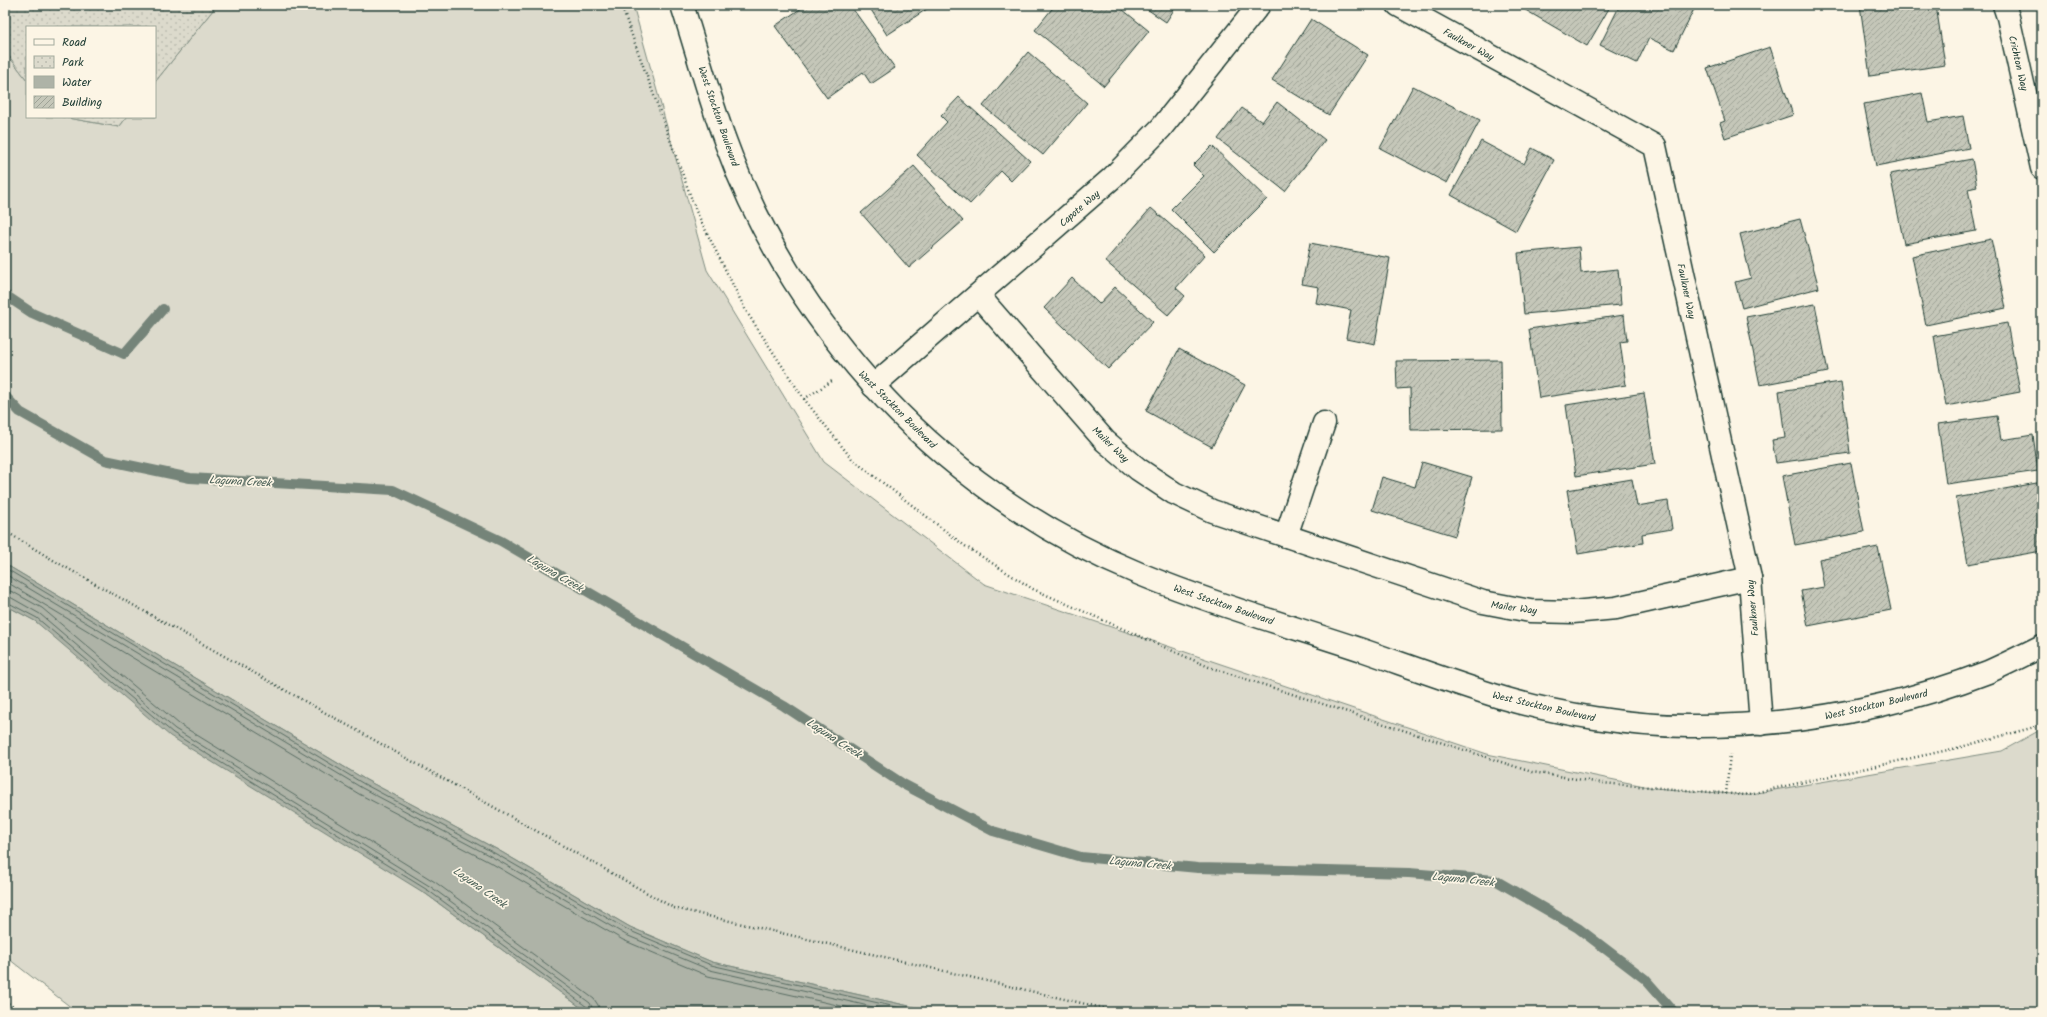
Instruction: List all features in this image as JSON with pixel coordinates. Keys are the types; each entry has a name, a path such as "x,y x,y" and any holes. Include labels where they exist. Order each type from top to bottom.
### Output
{"street":[{"name":"West Stockton Boulevard","path":"682,5 726,144 757,215 795,283 840,347 873,386 929,442 1001,498 1068,539 1138,573 1186,591 1505,698 1594,718 1684,726 1761,724 1840,714 1916,696 1990,671 2042,646"},
{"name":"Capote Way","path":"873,386 1112,178 1161,128 1259,5"},
{"name":"Faulkner Way","path":"1398,5 1655,146 1750,578 1761,724"},
{"name":"Crichton Way","path":"2004,5 2042,168"},
{"name":"Mailer Way","path":"978,295 1105,441 1138,469 1174,493 1212,511 1483,602 1530,611 1573,612 1616,608 1750,578"},
{"path":"1286,536 1324,423"}],"path":[{"path":"621,5 696,211 746,311 804,399 852,459 965,546 1033,589 1209,667 1532,772 1602,783 1745,795 1957,748 2042,725"},
{"path":"804,399 855,365"},
{"path":"5,531 65,567 674,908 1120,1012"},
{"path":"1726,794 1733,725"},
{"path":"5,1001 20,1012"}],"green space":[{"path":"5,5 217,5 156,81 156,26 26,26 26,79 5,51"},
{"path":"217,5 633,5 707,270 824,462 984,584 1487,754 1654,788 1745,795 2002,751 2042,729 2042,1012 936,1012 712,962 630,927 498,850 366,780 5,564 5,51 26,79 26,118 68,118 119,127 126,118 156,118 156,81"},
{"path":"68,118 126,118 119,127"},
{"path":"5,605 35,621 426,894 587,1012 77,1012 5,956"}],"water":[{"path":"5,564 366,780 498,850 630,927 712,962 936,1012 587,1012 426,894 170,736 35,621 5,605"}],"building":[{"path":"806,5 850,5 895,68 871,84 863,72 827,98 775,26"},
{"path":"868,5 933,5 887,35"},
{"path":"1055,5 1117,5 1149,31 1104,86 1035,30"},
{"path":"1141,5 1177,5 1166,22"},
{"path":"1524,5 1611,5 1587,46 1522,8"},
{"path":"1620,5 1696,5 1674,50 1649,38 1637,63 1600,45"},
{"path":"1860,5 1936,5 1945,65 1870,76"},
{"path":"1311,19 1368,55 1329,115 1272,80"},
{"path":"1770,47 1793,115 1725,138 1720,123 1725,121 1707,68"},
{"path":"1028,52 1087,103 1043,155 983,106"},
{"path":"1413,86 1480,120 1447,183 1380,148"},
{"path":"1922,93 1928,122 1963,116 1969,148 1876,166 1864,104"},
{"path":"959,97 1030,161 1011,181 1001,171 970,204 917,155 947,122 941,116"},
{"path":"1277,102 1325,140 1285,191 1218,139 1242,108 1262,122"},
{"path":"1481,141 1524,164 1532,148 1554,160 1516,231 1451,195"},
{"path":"1212,146 1267,199 1214,252 1171,209 1204,176 1193,165"},
{"path":"1972,159 1977,187 1968,189 1976,231 1904,244 1890,174"},
{"path":"914,166 963,221 909,268 861,213"},
{"path":"1151,208 1205,255 1176,288 1185,296 1168,315 1105,261"},
{"path":"1800,219 1819,288 1742,308 1735,282 1751,278 1740,234"},
{"path":"1991,239 2006,308 1926,325 1912,256"},
{"path":"1310,243 1390,258 1375,344 1346,338 1351,310 1316,303 1319,287 1302,284"},
{"path":"1579,247 1581,273 1618,269 1621,305 1524,314 1518,253"},
{"path":"1072,278 1099,304 1115,287 1153,322 1108,369 1044,308"},
{"path":"1815,304 1828,372 1760,385 1746,317"},
{"path":"1624,315 1627,341 1620,342 1626,385 1539,398 1529,329"},
{"path":"2007,323 2020,392 1946,406 1934,336"},
{"path":"1179,349 1245,385 1212,447 1146,411"},
{"path":"1501,360 1502,429 1411,430 1410,388 1397,389 1396,361"},
{"path":"1841,382 1850,453 1776,463 1772,440 1785,438 1779,391"},
{"path":"1644,393 1655,464 1576,476 1566,405"},
{"path":"1997,416 2001,440 2033,435 2038,471 1946,484 1938,424"},
{"path":"1422,462 1472,477 1455,536 1372,510 1382,477 1415,487"},
{"path":"1851,463 1864,532 1795,545 1782,476"},
{"path":"1632,479 1637,506 1668,501 1672,529 1642,534 1643,543 1578,554 1567,490"},
{"path":"2042,482 2042,551 1968,564 1956,498"},
{"path":"1878,547 1891,610 1808,626 1801,591 1824,587 1819,559"}],"waterway":[{"name":"Laguna Creek","path":"5,295 32,313 124,354 163,309"},
{"name":"Laguna Creek","path":"5,396 20,412 105,460 190,478 393,490 501,541 784,706 903,784 993,831 1081,857 1198,868 1409,873 1495,880 1578,928 1645,979 1674,1012"}]}
